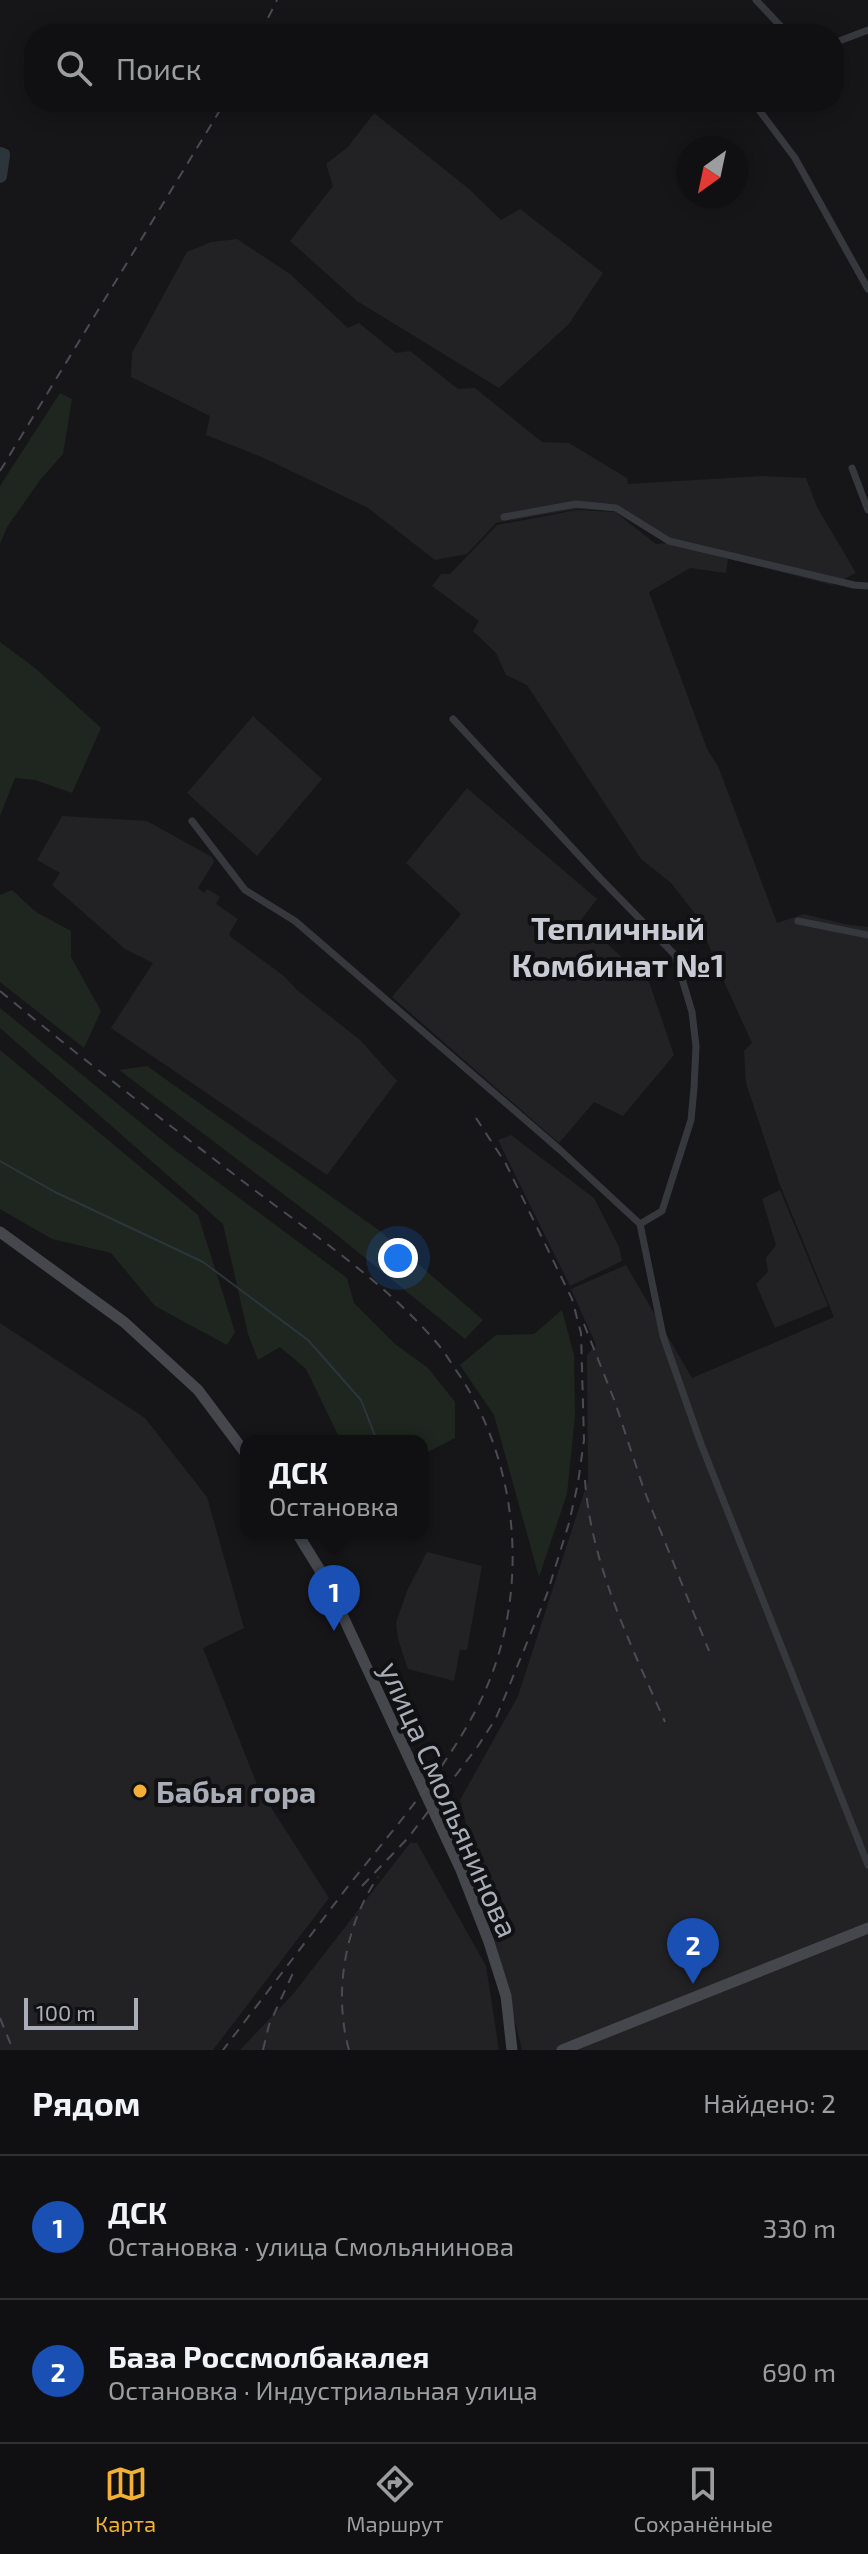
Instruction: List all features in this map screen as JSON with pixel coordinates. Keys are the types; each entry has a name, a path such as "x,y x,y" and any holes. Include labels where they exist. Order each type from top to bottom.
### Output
{"street":[{"path":"756,0 779,24"},
{"path":"844,39 868,30"},
{"path":"760,112 795,158 868,289"},
{"path":"852,468 868,510"},
{"path":"504,517 576,504 616,508 669,541 868,586"},
{"path":"453,719 675,955 692,1012 696,1046 691,1120 662,1211 640,1224"},
{"path":"192,821 245,890 295,921 559,1149 640,1224 663,1336 701,1444 868,1865"},
{"path":"798,921 868,935"},
{"path":"0,1232 124,1322 198,1390 240,1446"},
{"name":"улица Смольянинова","path":"301,1539 326,1580 461,1870 506,1996 512,2050"},
{"path":"562,2050 868,1928"}],"shaded area":[{"path":"374,113 469,189 501,220 520,209 603,273 569,324 499,388 357,301 290,241 333,186 326,164 348,147"},
{"path":"237,239 290,274 348,328 359,323 396,353 410,351 458,389 475,388 542,442 569,443 627,478 628,484 762,476 806,478 817,507 856,573 832,585 706,553 728,559 726,573 690,568 649,592 777,923 804,914 868,927 868,2050 522,2050 460,1800 518,1696 588,1480 587,1355 596,1345 571,1289 626,1265 692,1378 834,1317 780,1185 746,1083 744,1051 752,1043 697,916 671,883 641,859 527,685 506,675 496,653 473,631 479,621 432,586 441,574 450,574 497,525 577,510 615,512 656,544 668,543 615,511 577,509 496,523 467,554 435,560 368,508 264,458 206,435 210,416 131,377 132,353 187,252 211,242"},
{"path":"60,393 72,399 63,454 40,480 7,527 0,544 0,486"},
{"path":"0,642 35,668 101,728 72,793 35,780 15,778 0,816"},
{"path":"253,716 322,779 257,856 187,793"},
{"name":"Тепличный Комбинат №1","path":"467,788 597,899 581,920 649,982 674,1055 623,1116 594,1102 559,1143 392,997 461,914 406,863"},
{"path":"62,816 147,821 212,857 214,862 198,888 204,893 207,889 220,897 216,904 238,919 229,934 231,937 284,976 360,1040 397,1081 327,1175 111,1028 153,963 125,949 52,885 60,873 37,860"},
{"path":"12,890 36,912 71,931 71,957 101,1011 84,1048 0,982 0,895"},
{"path":"0,1008 172,1148 347,1278 354,1303 395,1344 428,1368 455,1402 455,1438 428,1452 428,1435 338,1435 306,1369 280,1347 258,1360 248,1334 223,1224 0,1028"},
{"path":"0,1050 198,1215 235,1332 227,1345 155,1306 111,1253 52,1239 0,1209"},
{"path":"147,1066 380,1231 483,1320 465,1339 332,1231 119,1070"},
{"path":"511,1135 594,1198 619,1247 622,1261 570,1286 498,1140"},
{"path":"780,1190 828,1306 775,1328 756,1284 768,1272 766,1258 776,1245 762,1199"},
{"path":"562,1310 574,1355 575,1416 567,1494 539,1577 494,1415 460,1365 496,1335 534,1334"},
{"path":"0,1323 145,1418 207,1497 244,1628 203,1648 258,1787 329,1898 213,2050 0,2050"},
{"path":"427,1552 482,1566 467,1650 460,1650 454,1681 408,1669 398,1639 396,1623 407,1591"},
{"path":"410,1843 417,1843 486,1966 499,2050 240,2050 294,1993"}],"waterway":[{"path":"0,154 3,155 0,176"},
{"path":"0,1161 55,1192 203,1262 308,1340 361,1400 375,1435"}],"railway":[{"path":"265,24 277,0"},
{"path":"0,471 219,112"},
{"path":"0,991 342,1256 414,1319 445,1354 481,1414 497,1454 507,1495 512,1538 512,1582 506,1624 495,1666 478,1706 450,1754 418,1798 223,2050"},
{"path":"362,1886 408,1838 496,1718 547,1594 578,1483 584,1440 581,1333 572,1299 506,1164 476,1118"},
{"path":"584,1324 615,1402 644,1490 709,1651"},
{"path":"585,1480 595,1543 604,1574 626,1634 665,1722"},
{"path":"349,2050 342,2006 345,1960 357,1916 378,1877"},
{"path":"263,2050 269,2025 293,1973"},
{"path":"0,2018 13,2050"}],"place":[{"name":"ДСК","path":"334,1631"},
{"name":"Бабья гора","path":"140,1791"},
{"name":"База Россмолбакалея","path":"693,1984"}],"district":[{"name":"Тепличный Комбинат №1","path":"618,946"}]}
